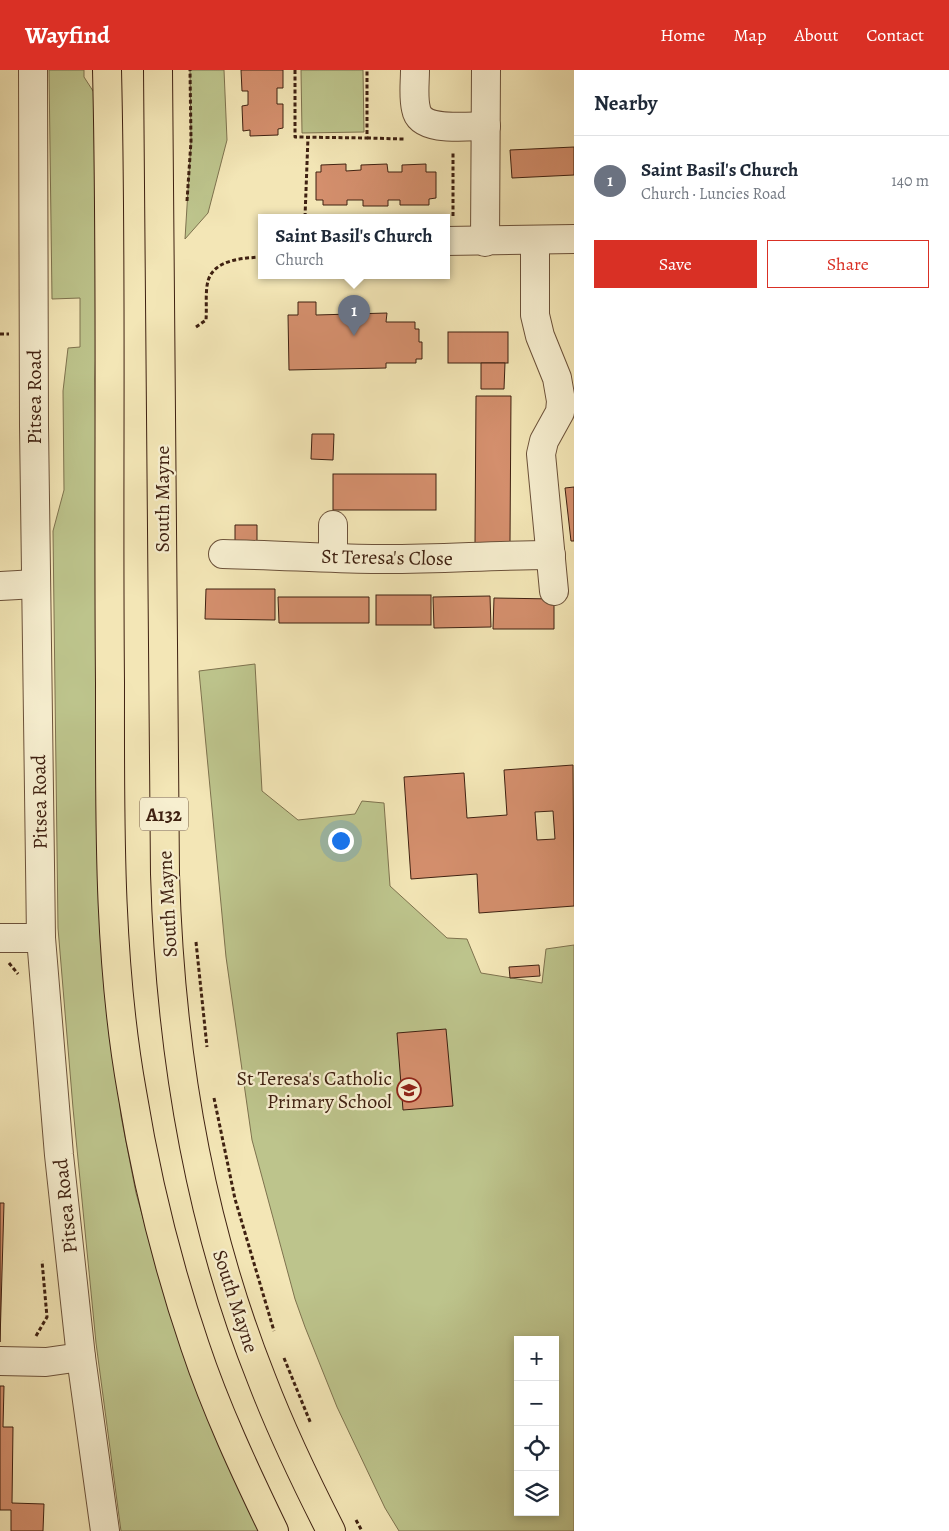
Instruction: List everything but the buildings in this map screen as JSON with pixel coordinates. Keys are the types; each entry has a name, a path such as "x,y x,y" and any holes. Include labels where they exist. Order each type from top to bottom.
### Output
{"main road":[{"name":"A132","path":"106,70 110,778 116,947 123,1022 131,1089 142,1148 160,1229 179,1298 216,1401 246,1473 274,1531"},
{"name":"South Mayne","path":"158,70 164,874 166,923 179,1055 203,1186 217,1243 238,1310 272,1405 331,1531"}],"street":[{"name":"Pitsea Road","path":"34,70 36,584 41,938 59,1155 81,1357 105,1531"},
{"path":"415,70 416,110 420,118 433,126 486,126"},
{"path":"485,242 486,70"},
{"path":"450,241 574,239"},
{"path":"535,241 535,315 540,336 556,378 561,400 560,412 544,441 541,454 554,591"},
{"path":"333,556 334,524"},
{"name":"St Teresa's Close","path":"224,554 333,556 371,559 474,559 514,555 551,555"},
{"path":"0,586 36,584"},
{"path":"3,949 41,938"},
{"path":"0,1360 46,1362 81,1357"}],"path":[{"path":"187,210 191,141 190,70"},
{"path":"295,70 295,138 405,139"},
{"path":"367,70 367,138"},
{"path":"305,214 308,137"},
{"path":"453,149 453,214"},
{"path":"196,327 206,320 208,280 218,267 232,260 258,257"},
{"path":"196,940 207,1052"},
{"path":"3,949 20,978"},
{"path":"213,1088 235,1199 275,1334"},
{"path":"32,1341 42,1328 47,1317 42,1259"},
{"path":"281,1352 313,1430"},
{"path":"353,1514 362,1531"}],"green space":[{"path":"49,70 84,70 84,77 95,94 97,302 95,379 102,948 121,1116 136,1193 163,1288 260,1531 121,1531 96,1343 58,928 53,531 64,490 63,391 68,348 80,347 80,298 52,299"},
{"path":"190,70 224,70 227,140 208,213 185,239 191,141"},
{"path":"301,70 363,70 364,132 302,133"},
{"name":"St Teresa's Catholic Primary School","path":"255,664 262,791 298,820 355,814 362,801 384,803 390,886 447,938 467,939 481,973 542,983 546,949 574,945 574,1531 399,1531 385,1508 337,1407 295,1299 252,1140 226,957 199,671"}],"place":[{"name":"Saint Basil's Church","path":"354,336"},
{"name":"St Teresa's Catholic Primary School","path":"409,1090"}]}
